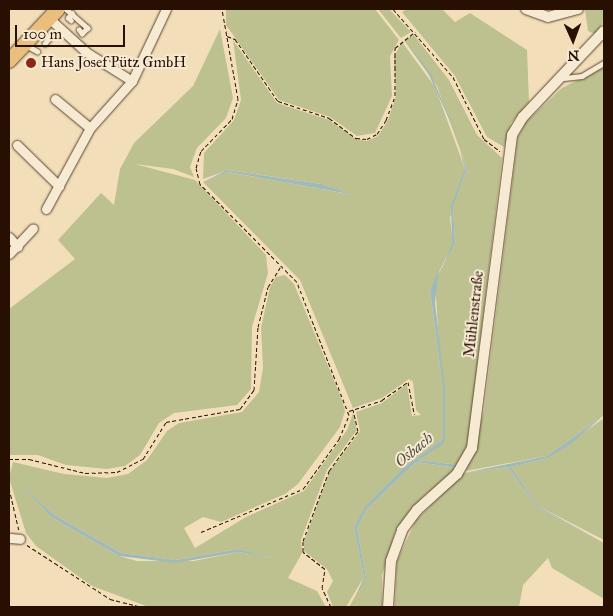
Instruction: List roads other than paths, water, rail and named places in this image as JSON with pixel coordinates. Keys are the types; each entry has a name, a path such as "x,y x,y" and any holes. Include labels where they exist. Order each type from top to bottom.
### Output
{"main road":[{"path":"9,61 31,48 50,19"}],"street":[{"path":"46,208 90,128 132,81 166,9"},
{"path":"526,9 548,17 578,9"},
{"path":"50,19 86,52 132,81"},
{"name":"Mühlenstraße","path":"388,607 390,561 402,530 417,510 458,474 472,448 508,153 518,122 564,78 604,31"},
{"path":"55,99 90,128"},
{"path":"17,145 59,186"},
{"path":"9,254 18,247 33,228"},
{"path":"9,236 18,247"},
{"path":"9,538 20,539"}],"lane":[{"path":"66,9 73,13 88,28 80,32"},
{"path":"71,21 68,18 77,9"},
{"path":"45,44 49,39 50,19"},
{"path":"564,78 582,76 604,63"}],"water":[{"path":"404,40 430,72 461,145 428,73"},
{"path":"460,151 467,169 453,207 455,244 443,266 452,244 451,206 465,169"},
{"path":"227,170 322,184 354,195 228,172 203,182"},
{"path":"439,269 435,303 445,388 445,439 443,444 418,460 459,465 457,468 416,462 367,509 357,528 366,577 354,600 364,577 354,527 365,507 403,468 443,439 443,388 430,290"},
{"path":"604,415 571,444 548,458 511,467 538,506 604,543 537,507 508,467 464,473 547,456"},
{"path":"21,484 53,514 121,553 176,560 238,549 274,558 238,552 176,563 119,556 51,517"}],"place":[{"name":"Hans Josef Pütz GmbH","path":"31,63"}],"water label":[{"name":"Osbach","path":"414,450"}]}
